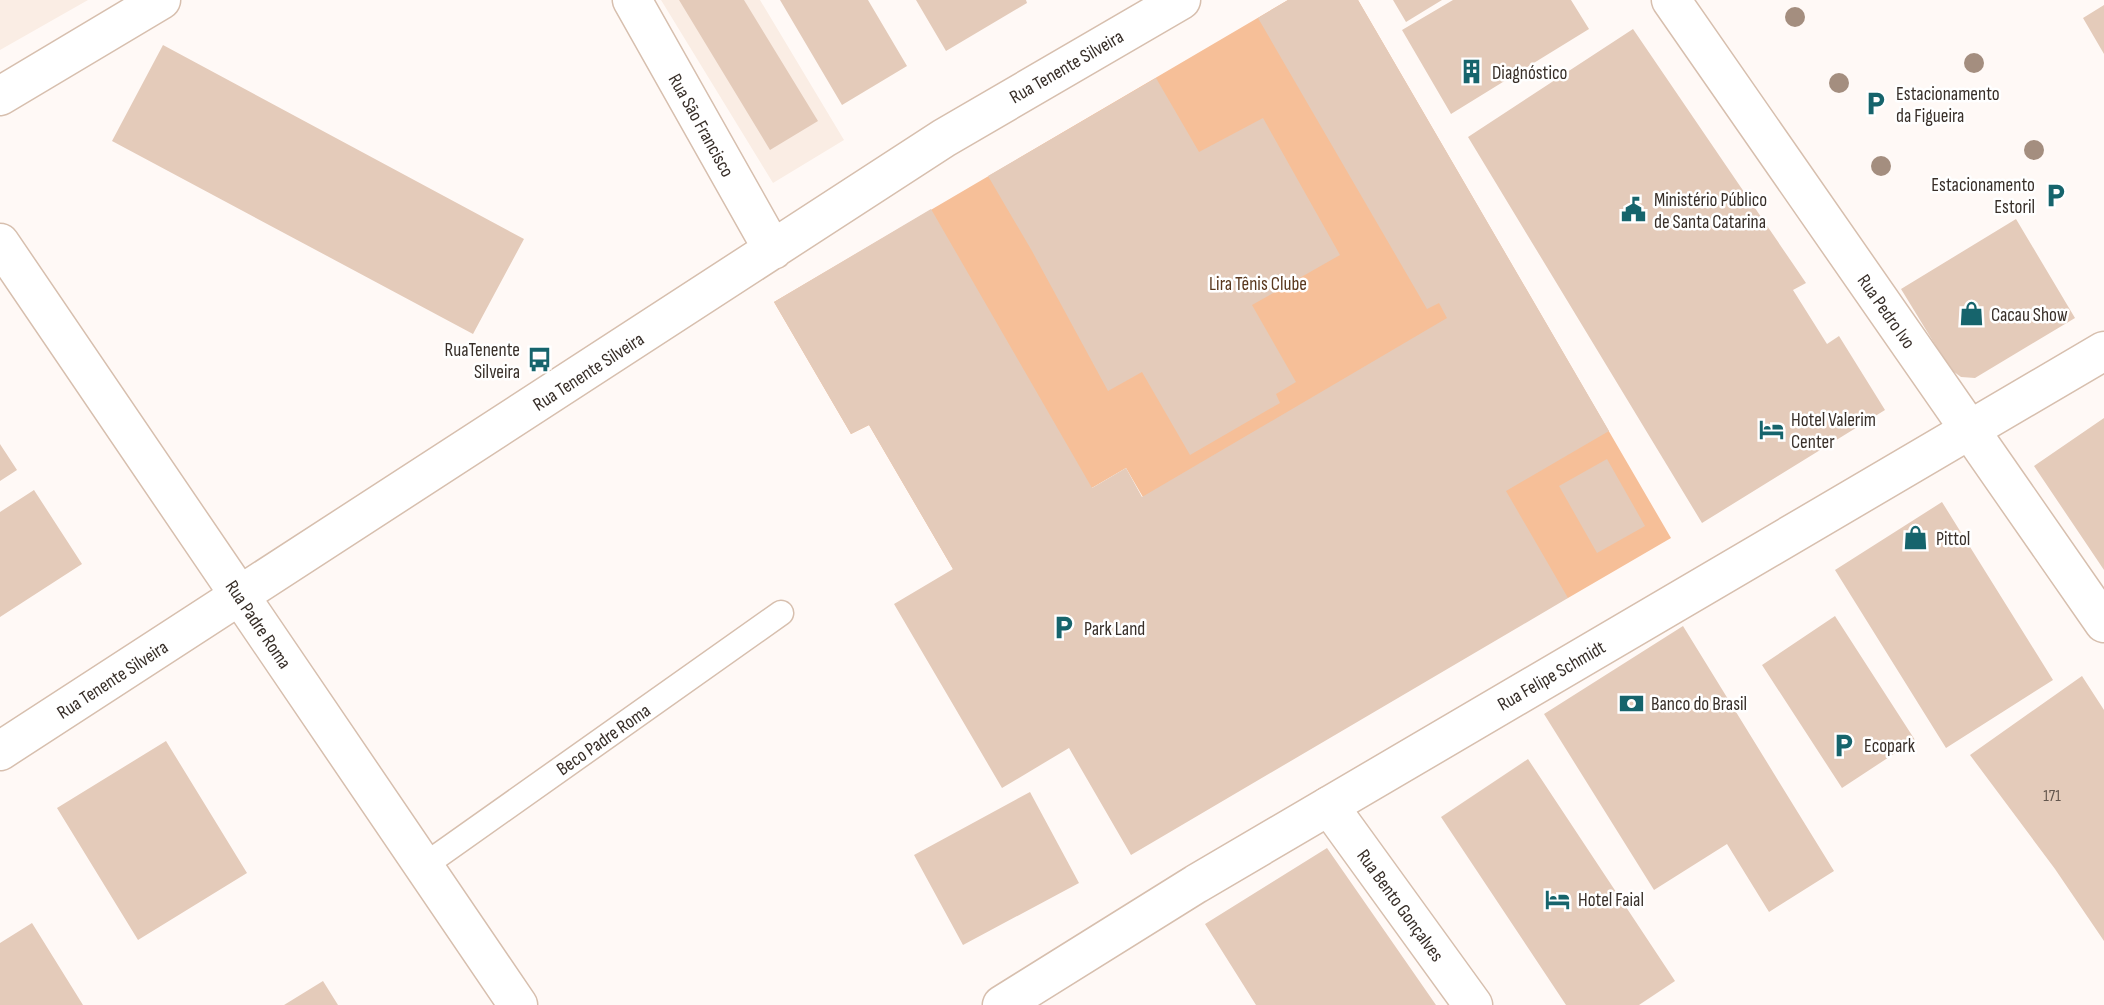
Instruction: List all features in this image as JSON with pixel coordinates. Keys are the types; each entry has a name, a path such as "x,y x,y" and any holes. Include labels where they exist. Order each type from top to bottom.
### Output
{"street":[{"path":"0,96 161,0"},
{"name":"Rua São Francisco","path":"632,0 773,250"},
{"name":"Rua Tenente Silveira","path":"0,751 985,112 1181,0"},
{"name":"Rua Pedro Ivo","path":"1671,0 2104,623"},
{"name":"Rua Padre Roma","path":"0,243 518,1005"},
{"name":"Rua Felipe Schmidt","path":"1002,1005 1196,884 2104,351"},
{"name":"Rua Bento Gonçalves","path":"1329,806 1473,1005"}],"lane":[{"name":"Beco Padre Roma","path":"425,865 780,613"}],"shaded area":[{"path":"0,0 88,0 0,50"},
{"path":"661,0 760,0 844,140 773,183"}],"green space":[{"name":"Lira Tênis Clube","path":"1288,0 1358,0 1671,538 1568,598 1233,652 1126,468 953,569 869,425 851,434 774,302"}],"building":[{"path":"679,0 744,0 818,121 770,150"},
{"path":"780,0 868,0 907,66 842,105"},
{"path":"916,0 1026,0 1027,3 946,51"},
{"path":"1288,0 1358,0 1609,431 1506,491 1568,598 1131,855 1069,748 1002,788 894,604 953,569 869,425 851,434 774,302 931,209 1092,488 1126,468 1142,497 1447,318 1439,303 1427,309 1258,18"},
{"path":"1393,0 1442,0 1406,22"},
{"name":"Diagnóstico","path":"1453,0 1571,0 1589,29 1451,114 1402,30"},
{"path":"2104,5 2104,54 2083,18"},
{"name":"Ministério Público de Santa Catarina","path":"1633,29 1806,283 1793,290 1827,344 1839,336 1885,410 1702,523 1468,137"},
{"path":"163,45 524,239 473,334 112,141"},
{"path":"1156,78 1199,152 1263,118 1340,255 1252,305 1296,382 1276,394 1280,403 1190,455 1142,372 1108,391 988,176"},
{"name":"Cacau Show","path":"2016,219 2075,318 1975,378 1961,377 1950,369 1901,289"},
{"path":"2104,418 2104,570 2034,466"},
{"path":"0,444 17,470 0,481"},
{"path":"1607,459 1645,526 1597,553 1559,486"},
{"path":"34,490 82,564 0,617 0,512"},
{"path":"1942,502 2053,680 1946,748 1835,570"},
{"path":"1835,616 1915,740 1842,788 1762,665"},
{"path":"1683,626 1834,871 1769,912 1727,844 1654,890 1544,714"},
{"path":"2082,676 2104,710 2104,941 2055,869 1970,755"},
{"path":"166,741 247,873 138,940 57,808"},
{"name":"Hotel Faial","path":"1528,759 1675,981 1639,1005 1566,1005 1441,817"},
{"path":"1030,792 1079,883 963,945 914,855"},
{"path":"1327,848 1436,1005 1256,1005 1205,924"},
{"path":"32,923 83,1005 0,1005 0,943"},
{"path":"323,981 338,1005 284,1005"}],"place":[{"name":"Diagnóstico","path":"1472,72"},
{"name":"Estacionamento da Figueira","path":"1876,104"},
{"name":"Estacionamento Estoril","path":"2055,195"},
{"name":"Ministério Público de Santa Catarina","path":"1634,210"},
{"name":"Cacau Show","path":"1971,314"},
{"name":"RuaTenente Silveira","path":"540,360"},
{"name":"Hotel Valerim Center","path":"1771,430"},
{"name":"Pittol","path":"1916,538"},
{"name":"Park Land","path":"1064,628"},
{"name":"Banco do Brasil","path":"1631,703"},
{"name":"Ecopark","path":"1844,745"},
{"name":"Hotel Faial","path":"1558,899"}]}
